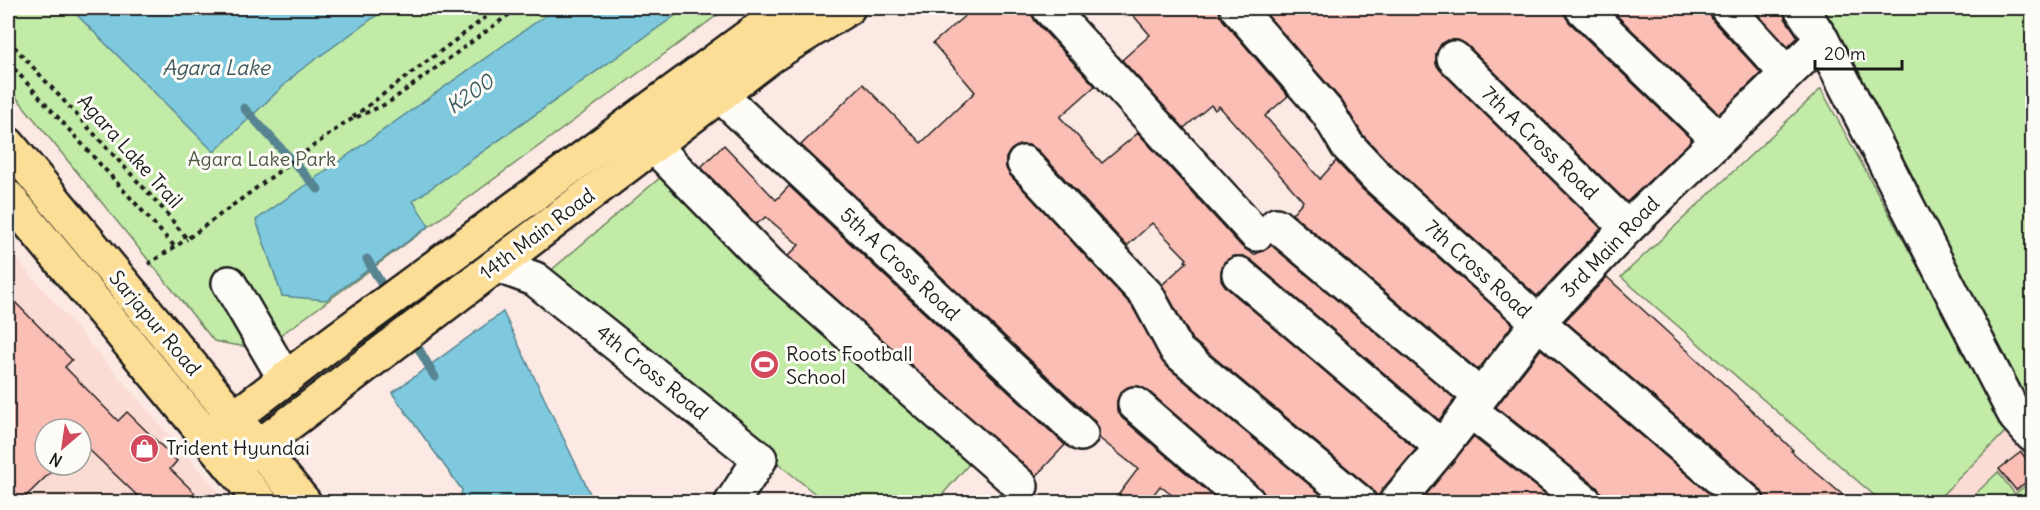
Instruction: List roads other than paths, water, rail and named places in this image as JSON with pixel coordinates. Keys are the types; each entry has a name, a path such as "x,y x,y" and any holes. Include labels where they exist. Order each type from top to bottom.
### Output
{"main road":[{"name":"14th Main Road","path":"208,438 459,249 753,33 792,8"},
{"name":"14th Main Road","path":"232,467 771,56 848,8"},
{"name":"Sarjapur Road","path":"8,144 304,502"},
{"name":"Sarjapur Road","path":"8,197 261,502"}],"street":[{"path":"1049,8 1266,230 1475,403 1585,502"},
{"name":"7th Cross Road","path":"1237,8 1328,113 1347,145 1368,169 1538,322 1747,502"},
{"path":"1582,8 1718,139"},
{"path":"1727,8 1786,73"},
{"path":"1801,8 1822,40 2024,426"},
{"name":"3rd Main Road","path":"1396,502 1442,447 1538,322 1627,228 1822,40"},
{"name":"7th A Cross Road","path":"1454,58 1627,228"},
{"name":"5th A Cross Road","path":"720,95 1081,434"},
{"path":"653,145 770,265 1021,486"},
{"path":"1024,163 1147,295 1178,351 1359,502"},
{"name":"4th Cross Road","path":"488,271 535,279 760,459 732,502"},
{"path":"1239,274 1442,447"},
{"path":"229,284 285,379"},
{"path":"1135,404 1248,502"}],"water":[{"name":"Agara Lake","path":"70,8 387,8 298,72 214,152"},
{"path":"556,8 686,8 413,201 429,226 326,300 282,296 256,220"},
{"path":"503,312 594,502 459,502 462,490 392,393"}],"waterway":[{"name":"K200","path":"244,108 318,189"},
{"name":"K200","path":"367,259 435,377"}],"place":[{"name":"Roots Football School","path":"765,365"},
{"name":"Trident Hyundai","path":"145,448"}],"park label":[{"name":"Agara Lake Park","path":"262,159"}]}
